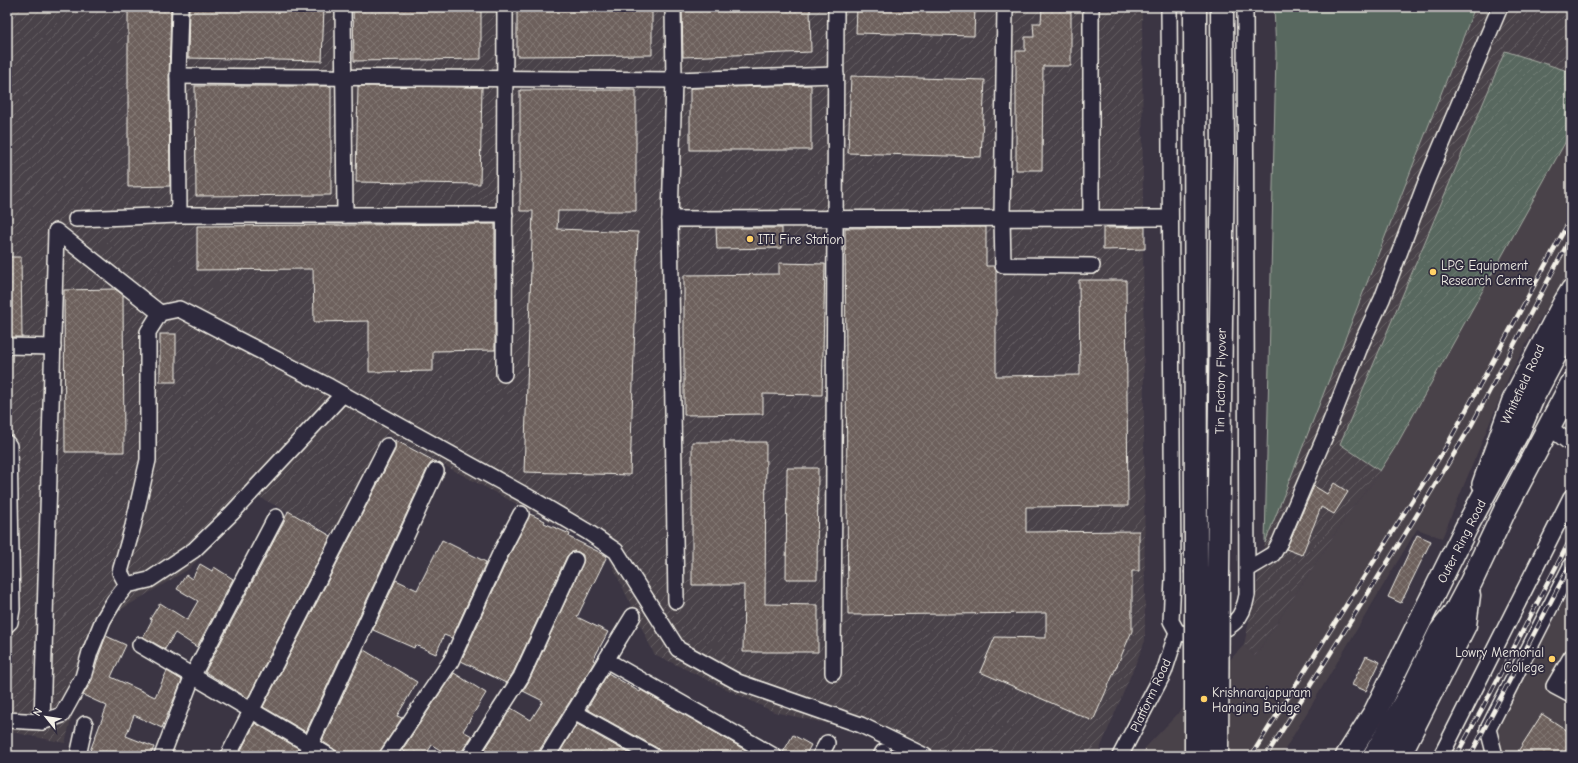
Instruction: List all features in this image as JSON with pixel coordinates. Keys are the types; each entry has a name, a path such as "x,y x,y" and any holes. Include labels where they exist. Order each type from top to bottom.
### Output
{"highway":[{"name":"Tin Factory Flyover","path":"1195,7 1196,756"},
{"name":"Tin Factory Flyover","path":"1216,756 1223,152 1222,7"},
{"name":"Outer Ring Road","path":"1347,756 1376,712 1466,528 1519,430 1534,395 1571,325"},
{"name":"Outer Ring Road","path":"1374,756 1412,690 1440,632 1454,614 1505,510 1571,386"},
{"name":"Outer Ring Road","path":"1399,756 1464,625 1471,582"}],"main road":[{"name":"Whitefield Road","path":"1466,528 1512,400 1571,289"}],"street":[{"path":"179,215 178,76 180,7"},
{"path":"343,7 345,214"},
{"path":"504,374 505,7"},
{"path":"673,7 674,80 670,219 676,601"},
{"path":"833,673 836,7"},
{"path":"1005,7 1002,218 1003,265 1092,266"},
{"path":"1091,7 1091,218"},
{"path":"1169,7 1171,621 1177,632 1207,639 1232,626 1241,615 1246,603 1248,569 1245,7"},
{"path":"1248,569 1273,554 1280,542 1325,436 1356,356 1382,299 1426,182 1500,7"},
{"path":"178,76 674,80 836,75"},
{"path":"76,219 179,215 505,215"},
{"path":"670,219 1170,218"},
{"path":"42,722 56,231 160,313"},
{"path":"126,586 120,572 133,526 148,460 148,332 160,313 179,309 343,394 532,499 588,532 616,551 678,648 738,682 861,725 925,756"},
{"path":"7,346 52,347"},
{"path":"7,720 42,722 62,715 83,677 90,652 103,620 115,600 126,586 149,580 194,550 232,512 343,394"},
{"path":"1549,427 1571,444"},
{"path":"7,443 9,446 12,609 10,622 7,625"},
{"path":"228,756 387,446"},
{"path":"308,750 436,471"},
{"path":"1441,756 1571,496"},
{"path":"387,756 451,661 500,554 521,514"},
{"path":"162,756 193,675 276,517"},
{"path":"470,756 521,678 575,560"},
{"path":"1495,756 1488,729 1571,566"},
{"path":"548,756 633,616"},
{"name":"Platform Road","path":"1120,756 1164,672 1177,632"},
{"path":"140,645 251,709 308,750 329,756"},
{"path":"1571,657 1554,686 1571,695"},
{"path":"606,660 774,756"},
{"path":"574,712 653,756"},
{"path":"78,756 86,724"}],"shaded area":[{"path":"7,7 1142,7 1145,641 1097,756 905,756 844,727 774,712 654,654 606,552 386,434 332,534 257,496 189,569 95,625 65,743 7,731"},
{"name":"LPG Equipment Research Centre","path":"1475,7 1571,7 1571,132 1396,446 1372,483 1351,509 1255,656 1244,645 1265,543"},
{"path":"1571,132 1571,270 1540,319 1510,374 1442,538 1417,529 1281,756 1141,756 1145,748 1244,645 1255,656 1351,509 1372,483 1396,446"},
{"name":"Lowry Memorial College","path":"1571,588 1571,756 1502,756 1496,730"}],"green space":[{"path":"1274,7 1475,7 1265,543 1276,53"},
{"path":"1505,51 1571,72 1571,132 1396,446 1380,471 1340,444"}],"building":[{"path":"128,7 171,7 169,76 170,186 128,187"},
{"path":"189,7 324,7 322,61 188,58"},
{"path":"353,7 481,7 481,59 354,61"},
{"path":"517,7 652,7 652,55 517,56"},
{"path":"682,7 810,7 811,52 683,57"},
{"path":"857,7 975,7 974,36 856,33"},
{"path":"1042,7 1071,7 1071,66 1043,66 1042,170 1016,170 1016,51 1025,51 1025,37 1034,37 1033,23 1041,23"},
{"path":"851,76 985,80 981,157 848,153"},
{"path":"811,85 811,150 690,150 690,88"},
{"path":"195,86 331,86 331,195 196,196"},
{"path":"358,86 482,87 480,184 356,182"},
{"path":"520,90 636,90 636,211 558,211 557,229 638,232 630,475 524,472 533,211 520,211"},
{"path":"495,224 495,350 433,351 433,371 369,372 369,321 314,322 313,269 197,270 197,226"},
{"path":"986,227 986,266 994,266 996,270 996,376 1080,375 1079,280 1126,280 1128,506 1026,507 1026,532 1139,531 1139,571 1132,571 1132,631 1093,721 980,672 995,637 1046,638 1046,613 848,615 845,228"},
{"path":"1145,227 1145,249 1103,250 1103,228"},
{"path":"716,228 782,228 782,248 717,249"},
{"path":"7,257 21,257 22,337 7,337"},
{"path":"779,263 825,264 822,395 763,394 763,414 684,415 684,275 779,274"},
{"path":"115,289 123,295 124,452 65,452 64,290"},
{"path":"160,334 176,334 176,382 160,382"},
{"path":"395,440 436,462 431,463 428,467 306,732 263,707 395,450"},
{"path":"692,442 766,442 765,604 818,605 818,652 743,652 744,585 692,585"},
{"path":"787,468 818,468 817,579 786,579"},
{"path":"1334,483 1348,492 1334,514 1321,507 1302,555 1286,549 1314,486 1327,494"},
{"path":"288,511 331,536 248,698 205,672"},
{"path":"530,514 545,521 544,523 570,534 569,537 607,556 577,617 608,632 593,660 595,661 539,751 538,756 481,756 511,708 531,720 543,701 523,691 583,563 583,555 578,552 574,551 567,556 513,673 506,683 461,661 508,558"},
{"path":"1417,535 1431,541 1401,603 1388,597"},
{"path":"442,540 486,562 452,638 444,635 436,654 415,645 414,648 373,630 396,580 417,590"},
{"path":"200,564 212,571 214,567 233,579 197,647 175,633 165,649 143,637 152,620 150,619 160,603 187,620 198,601 177,589 186,575 192,579"},
{"path":"106,636 126,645 111,677 155,697 167,671 182,680 162,728 134,715 126,736 154,747 150,756 88,756 107,706 83,695 92,680"},
{"path":"364,650 417,682 397,716 402,718 378,756 344,756 322,741"},
{"path":"1366,656 1380,662 1366,691 1352,685"},
{"path":"454,673 486,693 463,731 472,736 462,751 461,756 450,756 432,745 425,756 412,756 402,750"},
{"path":"608,673 640,692 641,690 756,756 662,756 661,752 657,748 587,709"},
{"path":"1542,714 1571,733 1571,756 1515,756"},
{"path":"255,723 298,748 294,756 238,756"},
{"path":"577,724 634,756 608,756 600,752 597,756 570,756 561,750"},
{"path":"793,735 811,745 805,756 783,756 782,754"}],"railway":[{"path":"1251,756 1446,447 1571,218"},
{"path":"1266,756 1471,426 1571,237"},
{"path":"1456,756 1571,538"},
{"path":"1470,756 1571,563"}],"place":[{"name":"ITI Fire Station","path":"750,239"},
{"name":"LPG Equipment Research Centre","path":"1433,272"},
{"name":"Lowry Memorial College","path":"1552,659"},
{"name":"Krishnarajapuram Hanging Bridge","path":"1204,699"}]}
